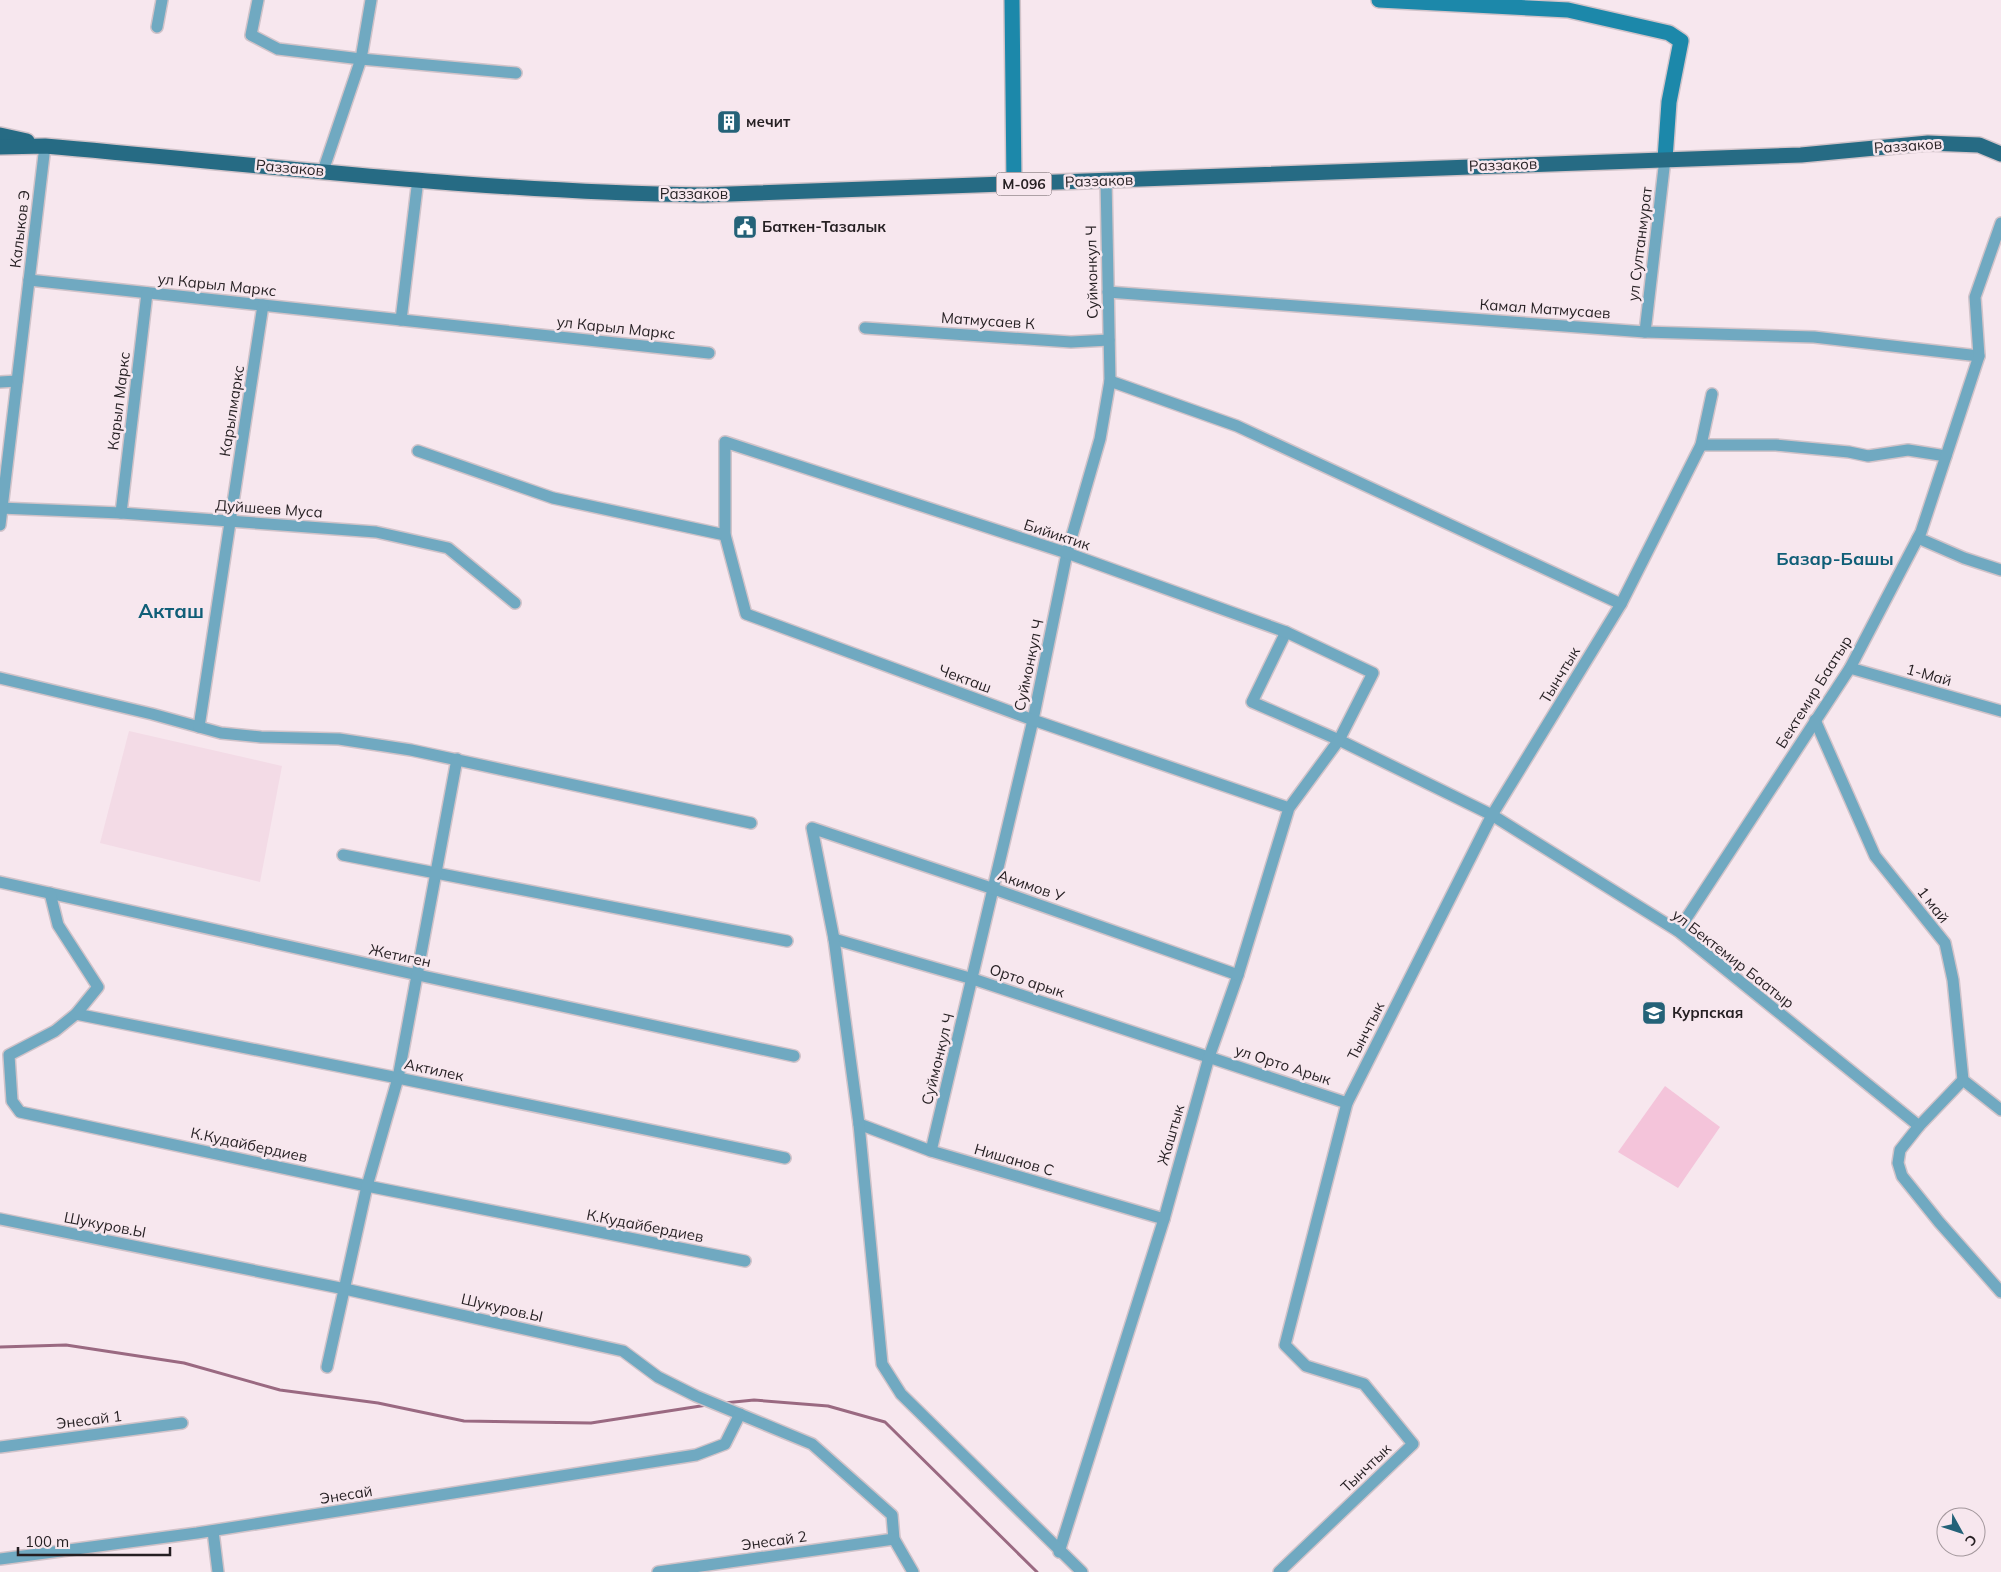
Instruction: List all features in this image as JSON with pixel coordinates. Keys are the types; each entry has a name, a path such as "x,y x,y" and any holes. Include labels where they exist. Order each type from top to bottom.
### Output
{"main road":[{"name":"М-096","path":"0,135 45,146"},
{"name":"Раззаков","path":"45,146 418,179 622,194 703,195 1665,159 1801,156 1928,143 1979,145 2001,154"},
{"name":"М-096","path":"0,146 45,146"}],"street":[{"path":"157,27 162,0"},
{"path":"258,0 251,35 278,49 361,59 516,73"},
{"path":"323,171 361,59 371,0"},
{"path":"1012,0 1014,184"},
{"path":"1379,0 1568,10 1668,33 1681,41 1669,102 1665,159"},
{"name":"Калыков Э","path":"0,525 45,146"},
{"name":"ул Султанмурат","path":"1645,332 1665,159"},
{"path":"401,320 418,179"},
{"name":"Суймонкул Ч","path":"931,1151 1033,720 1067,553 1100,439 1110,381 1106,180"},
{"name":"Бектемир Баатыр","path":"1678,931 1850,668 1918,538 1979,356 1975,297 2001,223"},
{"name":"ул Карыл Маркс","path":"29,280 709,352"},
{"name":"Камал Матмусаев","path":"1108,292 1645,332 1814,337 1979,356"},
{"name":"Карыл Маркс","path":"121,513 146,293"},
{"name":"Карылмаркс","path":"199,727 263,305"},
{"name":"Матмусаев К","path":"866,328 1071,342 1109,340"},
{"path":"0,382 17,381"},
{"path":"1110,381 1237,426 1621,604"},
{"name":"Тынчтык","path":"1279,1572 1413,1444 1364,1384 1306,1366 1285,1345 1347,1102 1492,815 1621,604 1701,446 1712,394"},
{"name":"Бийиктик","path":"725,535 725,442 1067,553 1286,632 1373,673"},
{"path":"1701,446 1776,445 1849,452 1868,456 1908,450 1946,456"},
{"path":"418,451 553,498 725,535"},
{"name":"Дуйшеев Муса","path":"1,508 121,513 376,532 448,548 515,603"},
{"name":"Чекташ","path":"725,535 746,614 1033,720 1289,808"},
{"path":"1918,538 1964,558 2001,570"},
{"name":"ул Бектемир Баатыр","path":"1286,632 1252,702 1339,740 1492,815 1678,931 1918,1126"},
{"name":"1-Май","path":"1850,668 2001,711"},
{"name":"Жаштык","path":"1059,1552 1164,1220 1209,1057 1238,975 1289,808 1339,740 1373,673"},
{"path":"0,678 152,714 221,734 339,739 457,758 751,823"},
{"name":"1 май","path":"1815,720 1875,856 1945,943 1953,980 1963,1080"},
{"path":"327,1367 367,1186 398,1078 457,758"},
{"name":"Акимов У","path":"834,939 812,828 994,889 1238,975"},
{"path":"343,855 787,941"},
{"name":"Жетиген","path":"0,882 794,1056"},
{"name":"К.Кудайбердиев","path":"50,893 58,925 98,986 76,1014 55,1031 9,1055 12,1101 20,1112 367,1186 745,1261"},
{"path":"834,939 859,1124 882,1364 901,1394 1059,1552 1082,1572"},
{"name":"Орто арык","path":"834,939 973,979 1209,1057"},
{"name":"Актилек","path":"76,1014 784,1158"},
{"name":"ул Орто Арык","path":"1209,1057 1347,1102"},
{"path":"2001,1110 1963,1080 1918,1126 1900,1150 1898,1163 1902,1176 1938,1222 2001,1292"},
{"name":"Нишанов С","path":"859,1124 931,1151 1164,1220"},
{"name":"Шукуров.Ы","path":"0,1220 345,1289 624,1351 658,1377 696,1396 812,1444 892,1515 894,1539 913,1572"},
{"name":"Энесай","path":"0,1559 213,1530 696,1455 725,1444 740,1414"},
{"name":"Энесай 1","path":"0,1447 182,1423"},
{"path":"213,1530 218,1572"},
{"name":"Энесай 2","path":"658,1572 894,1539"}],"shaded area":[{"path":"129,731 282,766 260,882 100,843"},
{"path":"1665,1086 1720,1127 1678,1188 1618,1152"}],"waterway":[{"path":"0,1347 66,1345 184,1363 280,1390 378,1403 464,1421 591,1423 707,1405"},
{"path":"724,1403 754,1400 828,1406 885,1422 1037,1572"}],"place":[{"name":"мечит","path":"729,122"},
{"name":"Баткен-Тазалык","path":"745,227"},
{"name":"Курпская","path":"1654,1013"}],"district":[{"name":"Базар-Башы","path":"1835,559"},
{"name":"Акташ","path":"171,611"}]}
